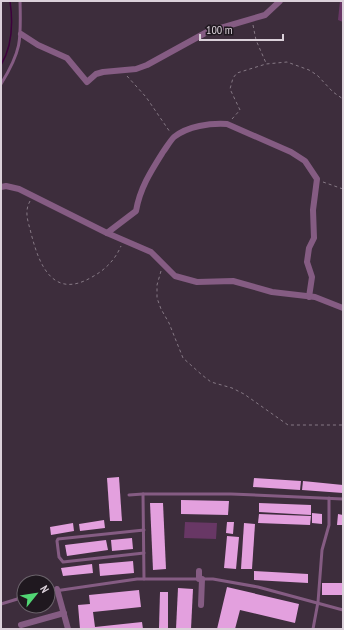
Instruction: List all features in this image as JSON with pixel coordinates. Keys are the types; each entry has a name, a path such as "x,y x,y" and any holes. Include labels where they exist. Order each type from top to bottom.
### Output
{"street":[{"path":"21,34 38,45 67,58 87,82 96,74 102,72 136,69 147,65 206,32 253,20 265,15 280,1"},
{"path":"107,233 136,211 138,198 148,176 173,138 193,128 217,123 227,124 291,152 305,161 317,180 313,210 314,238 309,248 307,262 312,277 309,297"},
{"path":"1,187 6,186 19,189 88,222 107,233 151,252 176,276 184,279 197,282 233,280 272,292 309,297 343,308"},
{"path":"199,571 201,579 202,605"},
{"path":"58,590 68,629"},
{"path":"21,625 64,613"}],"lane":[{"path":"1,84 17,54 21,34 20,1"},
{"path":"144,494 144,579"},
{"path":"129,495 231,494 343,499"},
{"path":"313,629 318,602 322,550 329,525 329,498"},
{"path":"144,530 58,539 57,541 59,557 63,562 144,553"},
{"path":"58,590 144,579 214,579 258,587 343,610"},
{"path":"1,604 16,599"}],"path":[{"path":"253,20 256,40 266,64"},
{"path":"227,124 240,110 230,89 232,78 237,73 266,64 287,62 309,70 317,75 333,92 343,99"},
{"path":"122,71 146,97 173,138"},
{"path":"317,180 343,189"},
{"path":"33,197 26,211 37,257 51,276 59,282 73,284 84,282 100,273 117,256 124,240"},
{"path":"163,263 157,285 157,298 169,323 182,358 211,382 232,388 244,394 288,425 343,425"}],"shaded area":[{"path":"340,1 343,1 343,22 338,20"},
{"path":"185,522 217,523 216,539 184,538"}],"building":[{"path":"119,477 122,521 110,521 107,478"},
{"path":"254,478 301,481 300,490 253,487"},
{"path":"303,481 343,485 343,493 302,490"},
{"path":"181,500 229,501 228,515 181,514"},
{"path":"150,503 163,503 166,569 153,570"},
{"path":"259,503 311,505 311,515 259,512"},
{"path":"312,513 322,514 322,524 312,523"},
{"path":"259,514 311,516 310,525 258,523"},
{"path":"338,514 343,515 343,525 337,525"},
{"path":"104,520 105,528 80,531 79,524"},
{"path":"227,522 234,522 233,534 226,533"},
{"path":"73,523 74,531 51,535 50,527"},
{"path":"244,523 255,524 252,569 241,569"},
{"path":"227,536 239,537 236,569 224,568"},
{"path":"132,538 133,549 112,551 111,540"},
{"path":"106,540 108,550 67,556 65,545"},
{"path":"133,561 134,573 100,576 99,564"},
{"path":"92,564 93,573 63,576 61,568"},
{"path":"254,571 308,574 308,583 254,580"},
{"path":"322,583 343,583 343,595 322,595"},
{"path":"227,587 299,604 295,623 240,610 235,629 217,629"},
{"path":"178,588 193,589 191,629 176,629"},
{"path":"139,590 141,607 93,612 95,627 142,622 143,629 80,629 78,605 90,604 89,595"},
{"path":"160,592 168,592 168,628 159,628"}],"waterway":[{"path":"1,65 5,58 11,34 10,1"}]}
